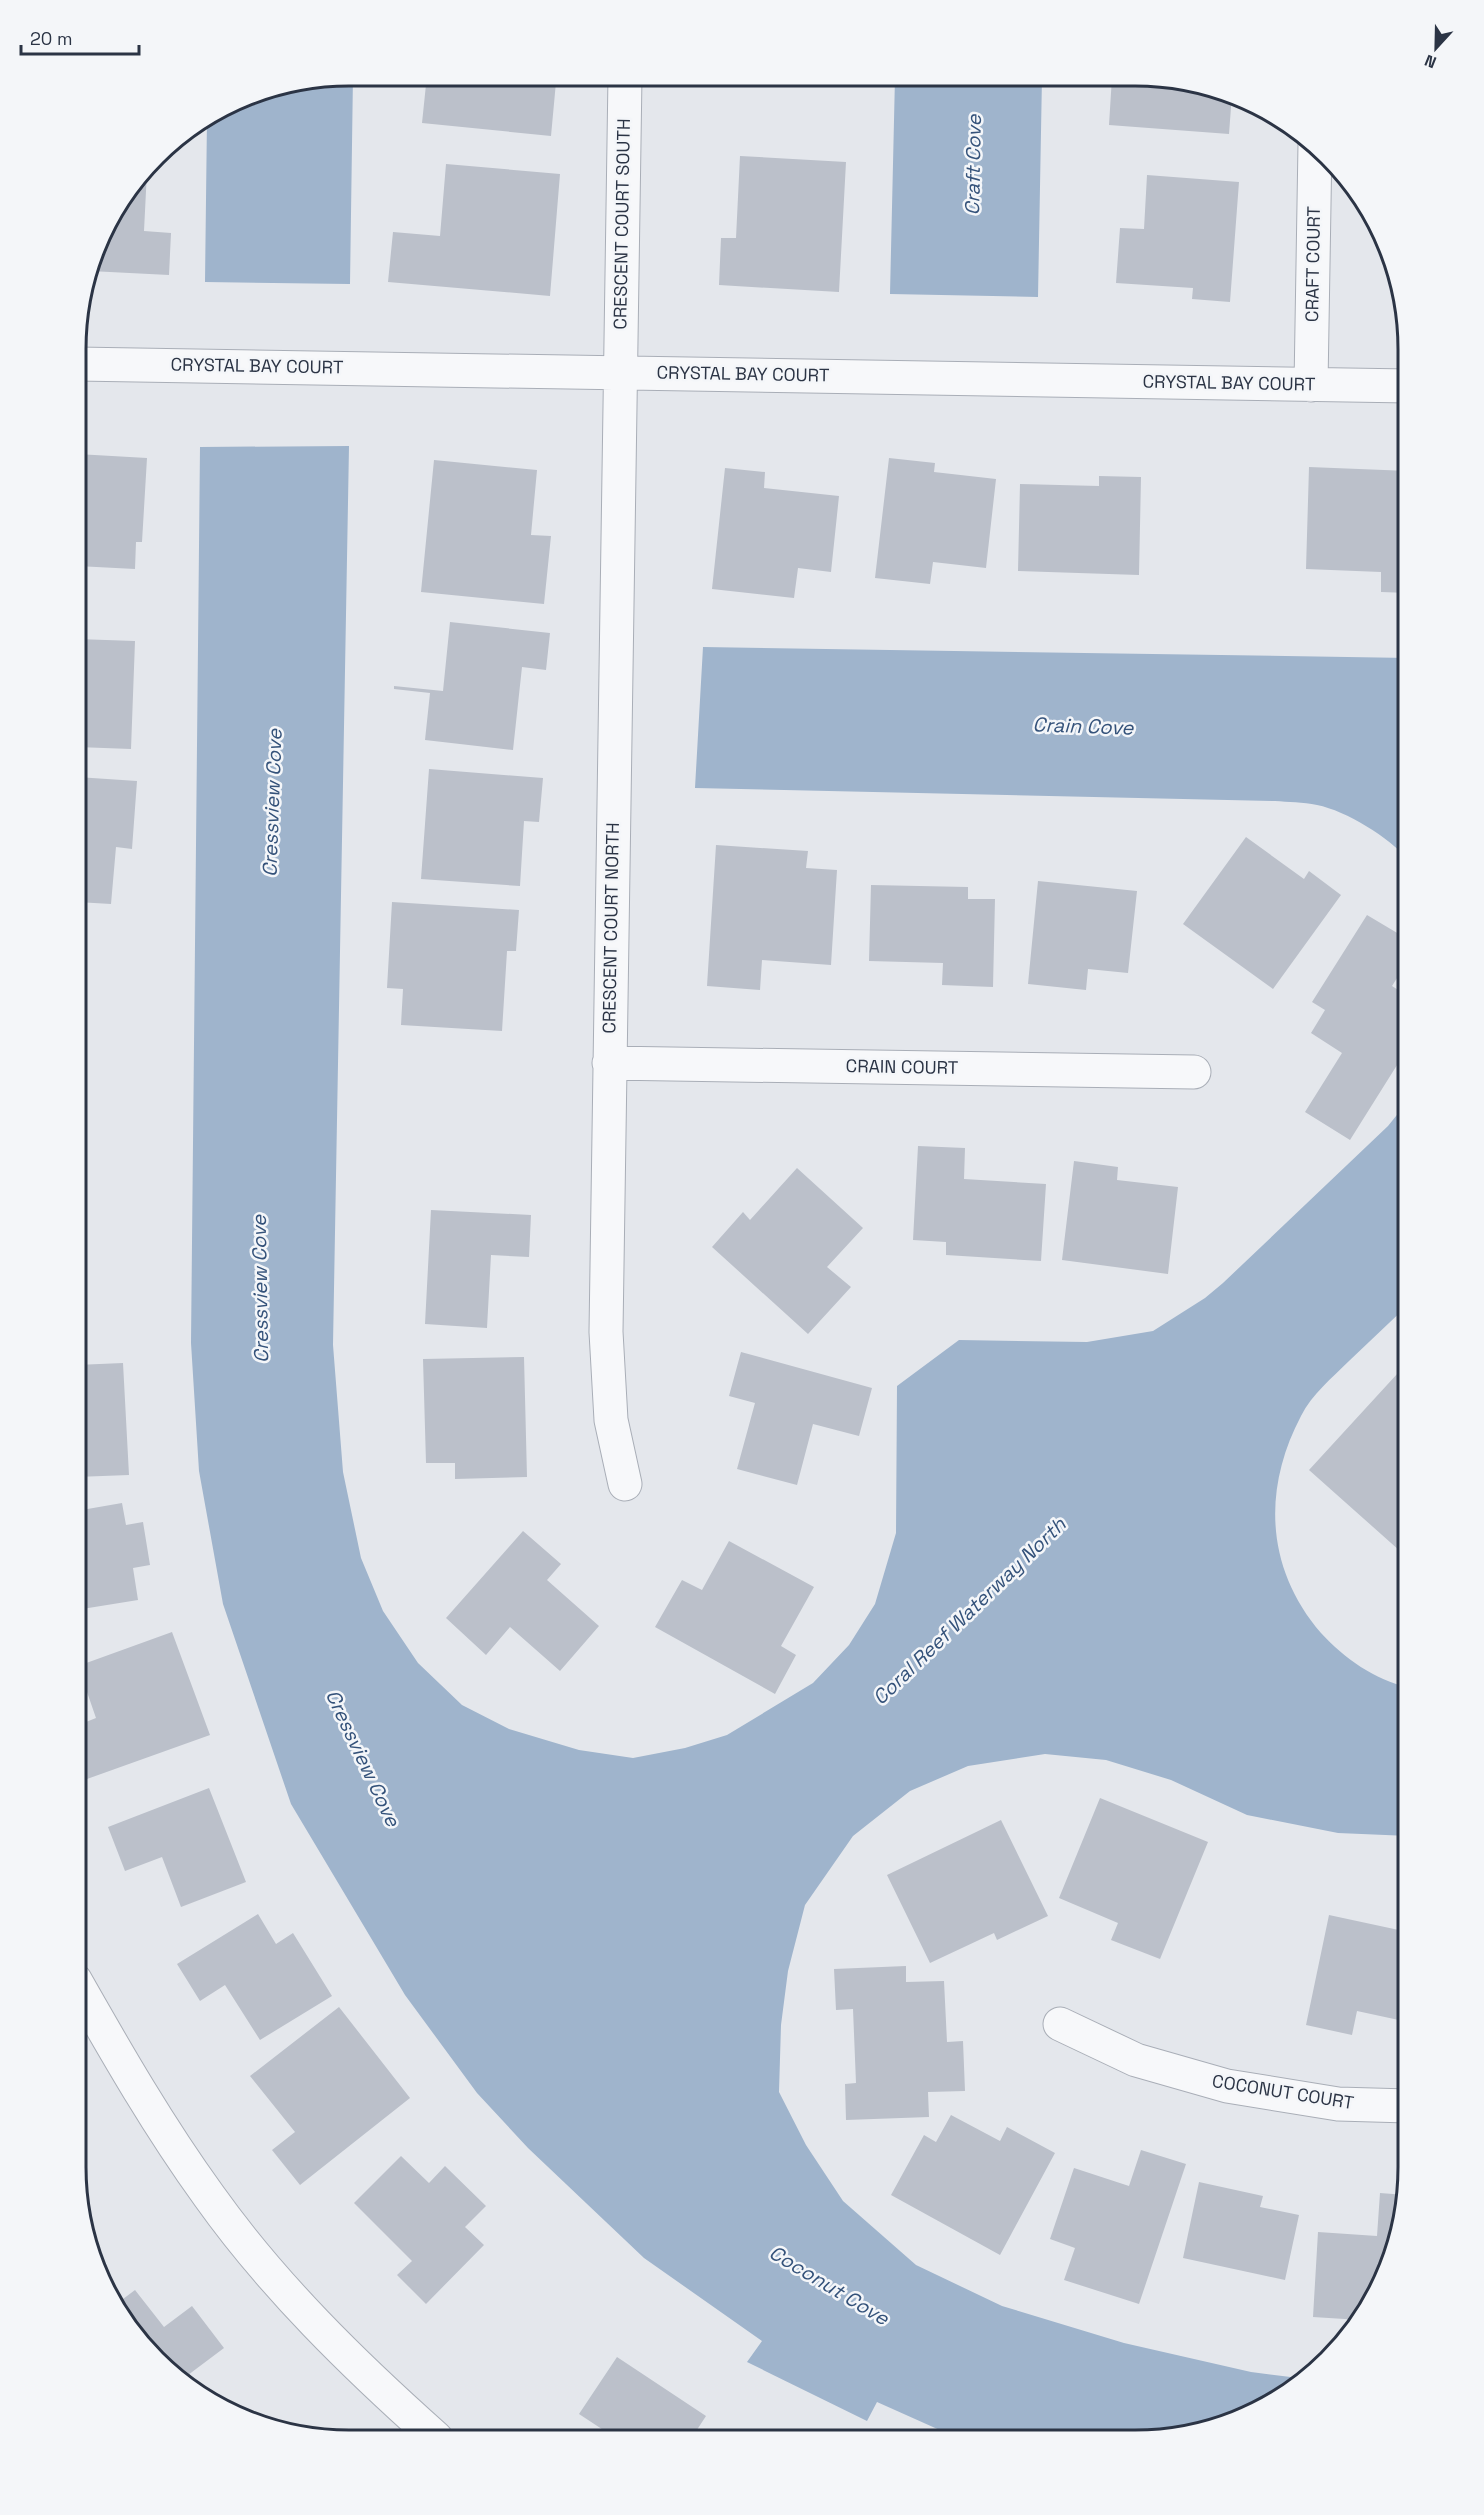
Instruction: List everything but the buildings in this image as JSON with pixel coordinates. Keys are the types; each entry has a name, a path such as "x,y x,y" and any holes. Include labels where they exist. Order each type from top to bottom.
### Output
{"street":[{"name":"CRESCENT COURT SOUTH","path":"620,371 625,86"},
{"name":"CRAFT COURT","path":"1311,385 1315,156"},
{"name":"CRYSTAL BAY COURT","path":"86,364 620,371 1398,386"},
{"name":"CRESCENT COURT NORTH","path":"620,371 609,1063 608,1370 610,1420 625,1484"},
{"name":"CRAIN COURT","path":"609,1063 1194,1072"},
{"path":"86,2000 136,2089 210,2199 310,2316 358,2366 427,2430"},
{"name":"COCONUT COURT","path":"1060,2024 1136,2060 1227,2086 1338,2104 1398,2106"}],"water":[{"path":"331,86 353,86 350,284 205,282 207,127 248,105 280,94"},
{"name":"Craft Cove","path":"895,86 1042,86 1038,297 890,294"},
{"path":"349,446 333,1345 343,1472 361,1558 383,1611 418,1663 462,1705 509,1729 579,1750 633,1758 685,1748 727,1735 813,1683 849,1645 875,1604 896,1533 897,1386 959,1340 1087,1342 1153,1331 1205,1298 1223,1283 1388,1126 1398,1114 1398,1314 1329,1380 1301,1416 1288,1444 1280,1472 1276,1500 1276,1528 1280,1556 1289,1582 1303,1608 1321,1633 1361,1667 1398,1685 1398,1836 1338,1833 1247,1815 1171,1780 1106,1760 1045,1754 968,1766 910,1791 853,1836 805,1905 788,1971 781,2025 779,2092 806,2145 843,2201 916,2265 1002,2306 1124,2343 1251,2372 1293,2377 1267,2394 1236,2410 1204,2421 1153,2429 940,2430 877,2402 867,2421 747,2362 762,2341 644,2258 528,2148 477,2093 405,1995 291,1804 223,1604 199,1471 191,1343 200,447"},
{"name":"Crain Cove","path":"703,647 1398,658 1398,849 1354,819 1329,808 1301,803 695,788"}],"water label":[{"name":"Cressview Cove","path":"272,803"},
{"name":"Cressview Cove","path":"260,1289"},
{"name":"Coral Reef Waterway North","path":"969,1611"},
{"name":"Cressview Cove","path":"363,1758"},
{"name":"Coconut Cove","path":"829,2285"}]}
